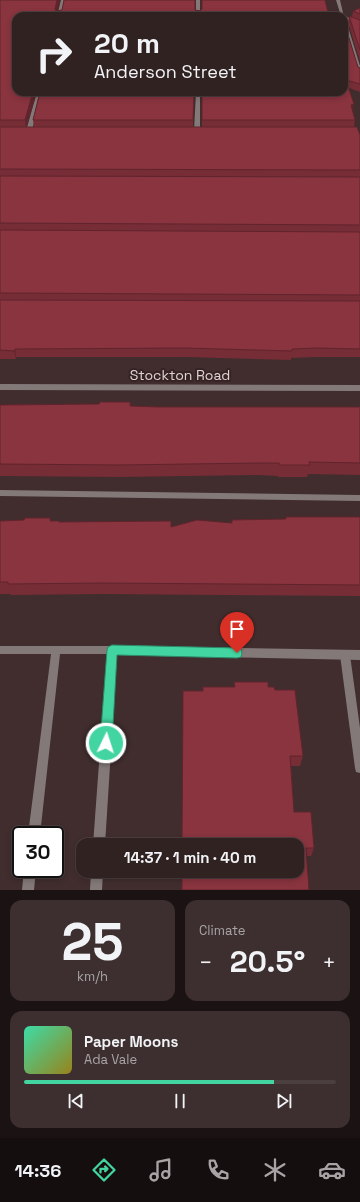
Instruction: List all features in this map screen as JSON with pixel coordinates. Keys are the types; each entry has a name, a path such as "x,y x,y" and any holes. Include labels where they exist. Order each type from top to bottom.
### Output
{"street":[{"path":"60,12 63,0"},
{"path":"198,0 198,12"},
{"path":"338,0 342,12"},
{"path":"348,20 360,25"},
{"path":"348,32 360,74"},
{"path":"29,131 38,96"},
{"path":"197,131 198,96"},
{"path":"22,131 36,131"},
{"path":"190,131 205,131"},
{"name":"Stockton Road","path":"0,387 360,388"},
{"path":"0,493 360,498"},
{"path":"0,650 112,650 346,656 360,655"},
{"path":"35,826 56,650"},
{"path":"99,838 112,650"},
{"path":"346,656 360,768"},
{"path":"28,890 29,878"},
{"path":"96,890 97,878"}],"building":[{"path":"0,0 57,0 56,11 62,10 64,0 195,0 195,10 200,11 202,9 202,0 325,0 328,12 12,12 12,96 32,96 25,120 0,120"},
{"path":"360,8 360,14 353,11"},
{"path":"349,16 360,20 360,50"},
{"path":"348,35 358,67 360,68 360,84 348,81"},
{"path":"348,86 354,104 351,105 355,120 202,120 202,96 348,96"},
{"path":"39,96 194,96 193,120 33,120"},
{"path":"0,127 357,127 360,135 360,170 0,169"},
{"path":"0,176 360,177 360,225 0,223"},
{"path":"0,230 360,232 360,295 0,293"},
{"path":"0,300 360,301 360,349 317,348 292,349 292,351 185,348 0,350"},
{"path":"100,402 130,402 130,406 158,407 360,407 360,463 309,462 310,465 280,465 279,463 119,465 0,464 0,405 99,404"},
{"path":"286,517 360,517 360,585 102,583 8,584 8,582 0,582 0,521 24,520 25,518 50,518 50,521 59,522 171,521 171,527 197,520 232,523 232,520 286,519"},
{"path":"234,682 268,682 268,687 274,687 275,690 295,690 303,756 290,756 294,812 311,812 314,848 306,848 309,890 182,890 182,878 304,878 304,838 182,838 183,691 203,691 203,687 235,687"}],"route":[{"path":"106,743 112,650 237,653"}]}
